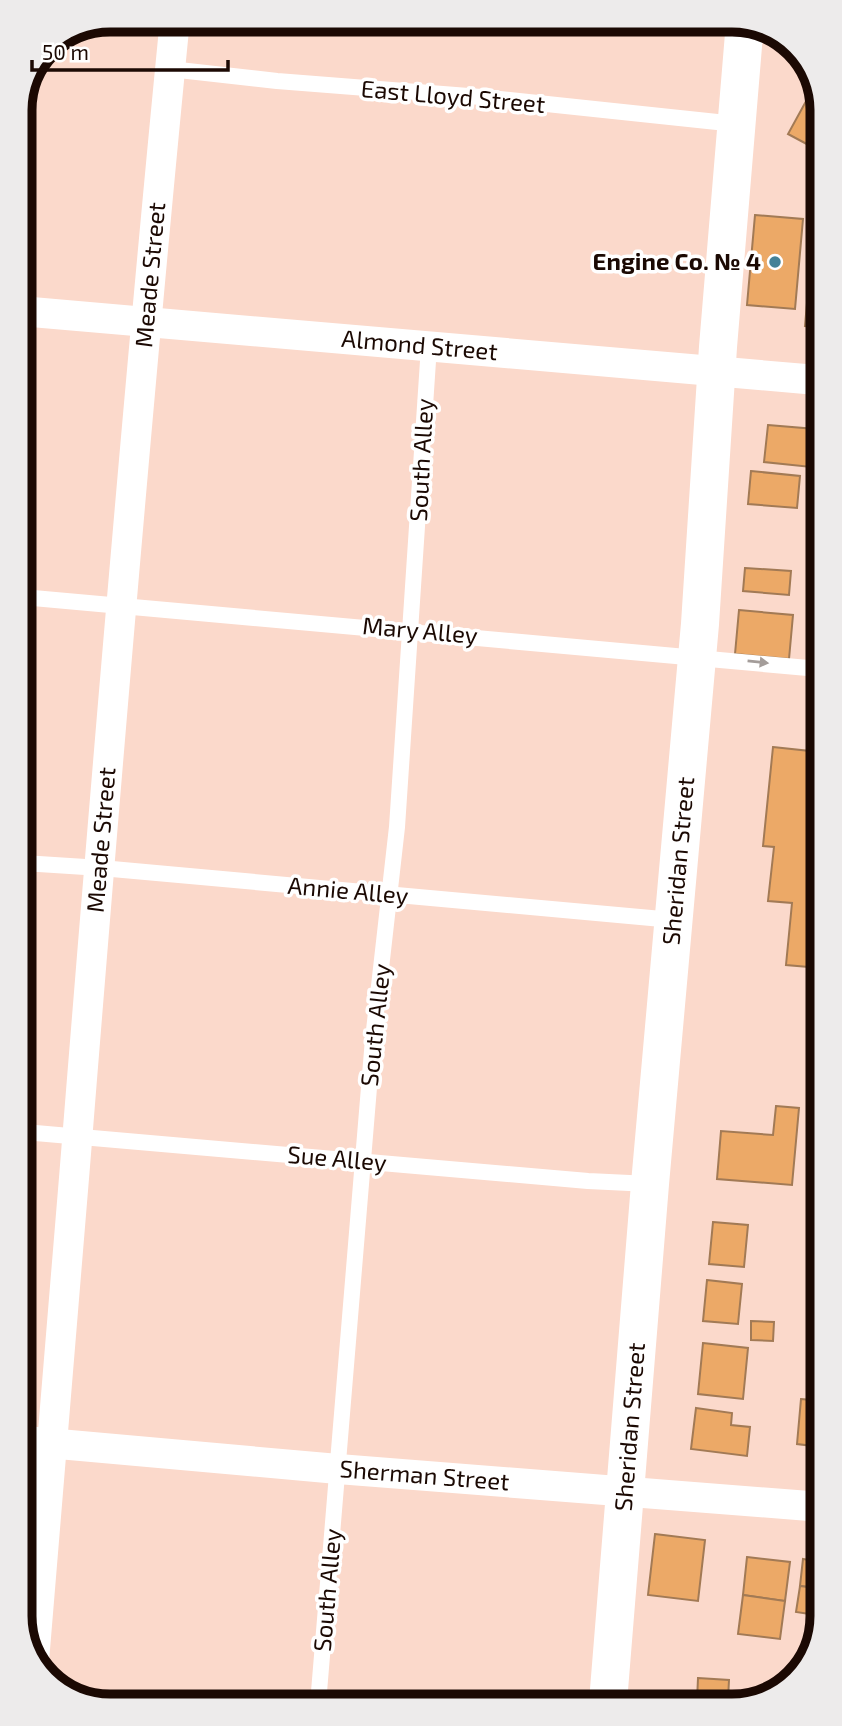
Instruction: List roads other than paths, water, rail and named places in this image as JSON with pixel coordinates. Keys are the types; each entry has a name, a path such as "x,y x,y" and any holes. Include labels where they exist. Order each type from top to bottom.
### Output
{"street":[{"name":"Meade Street","path":"34,1635 40,1442 77,1135 174,32"},
{"name":"Sheridan Street","path":"609,1694 697,656 716,372 744,33"},
{"name":"Almond Street","path":"32,312 810,379"},
{"name":"Sherman Street","path":"40,1442 338,1469 810,1506"}],"lane":[{"name":"East Lloyd Street","path":"170,69 277,81 481,97 736,124"},
{"name":"South Alley","path":"319,1694 373,1039 390,895 411,630 429,346"},
{"name":"Mary Alley","path":"32,598 810,667"},
{"name":"Annie Alley","path":"32,864 673,920"},
{"name":"Sue Alley","path":"32,1132 650,1184"}],"place":[{"name":"Engine Co. № 4","path":"775,262"}]}
